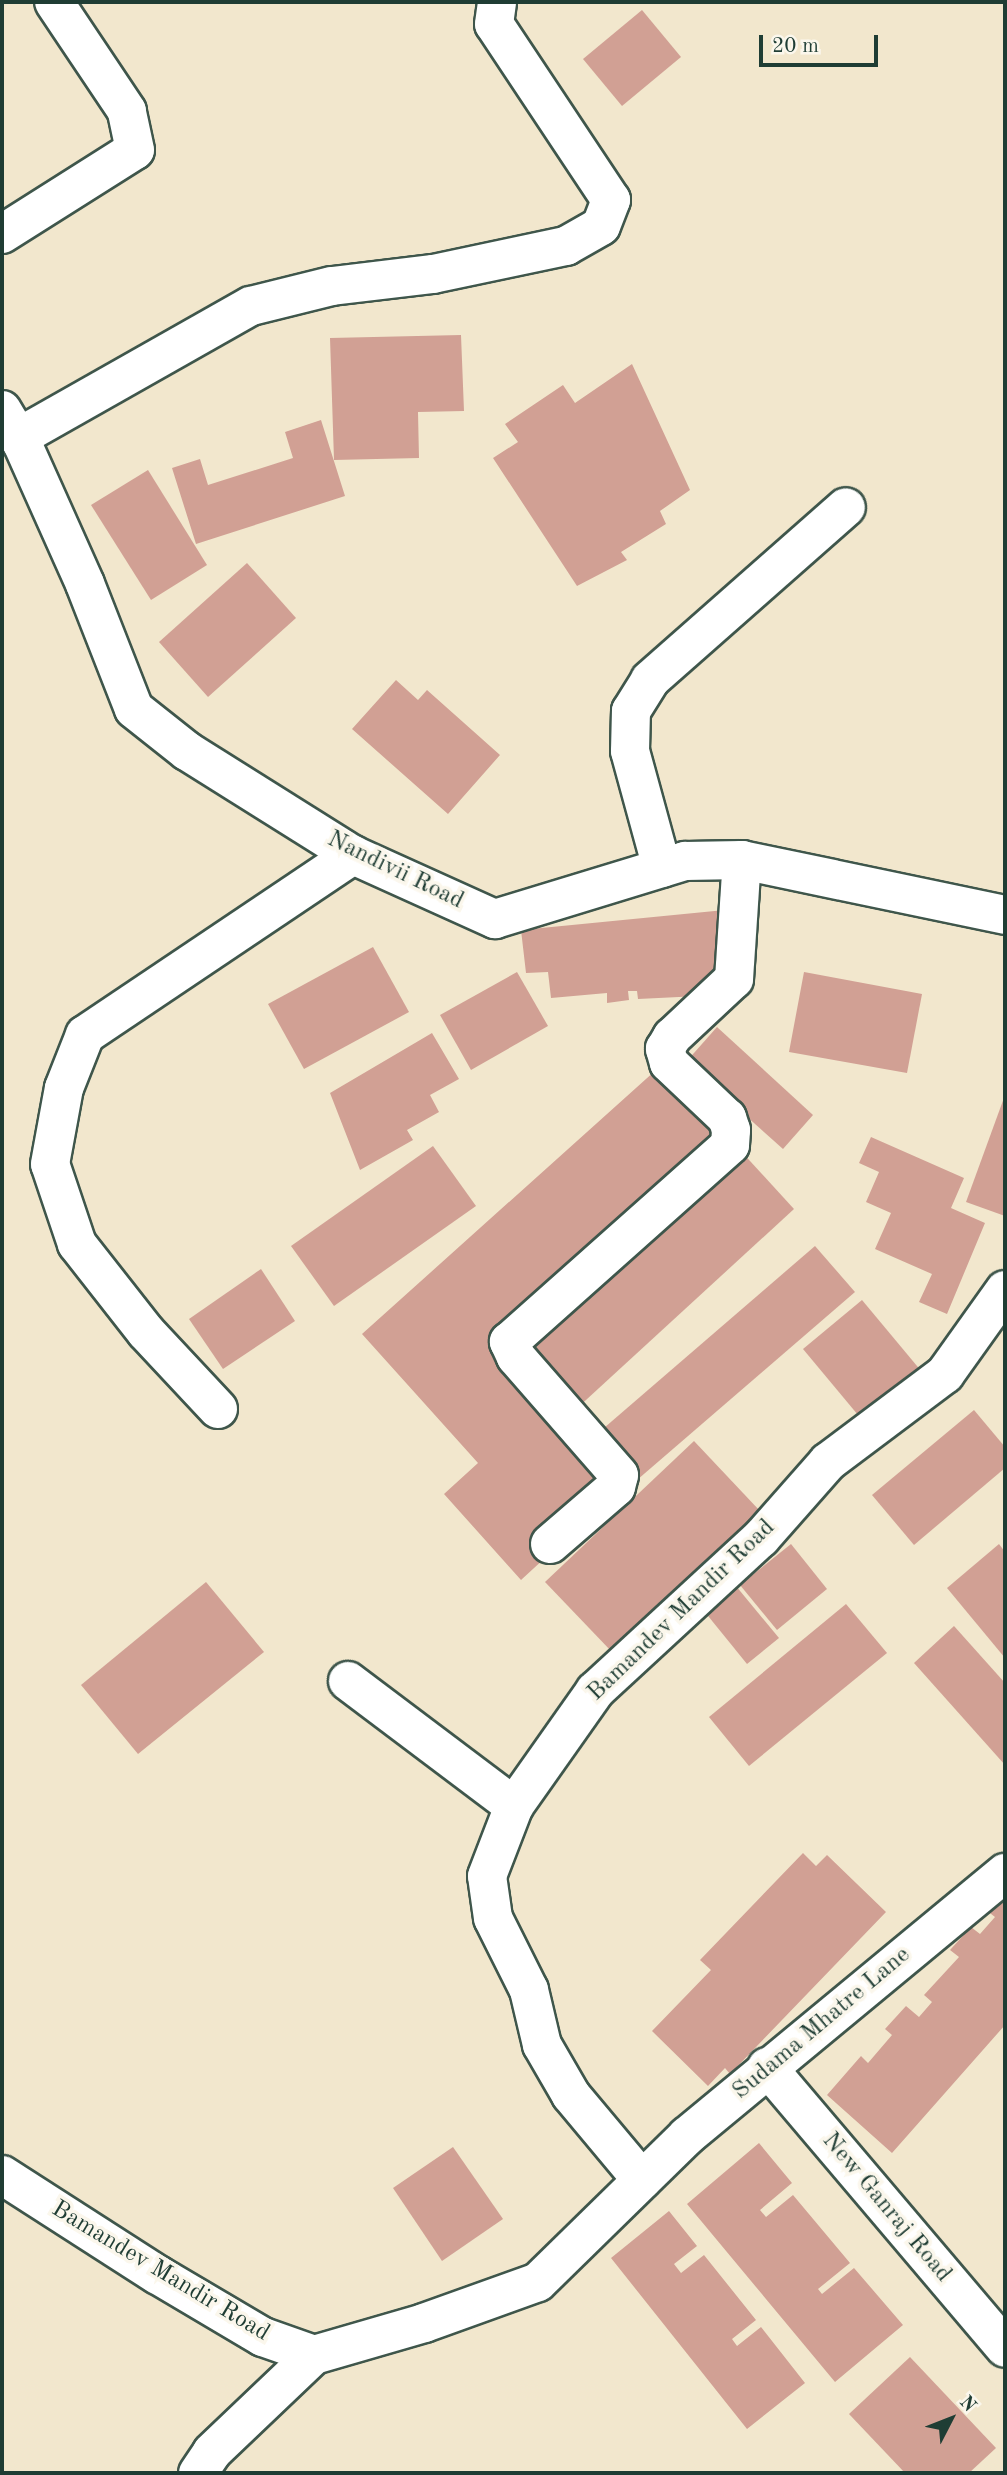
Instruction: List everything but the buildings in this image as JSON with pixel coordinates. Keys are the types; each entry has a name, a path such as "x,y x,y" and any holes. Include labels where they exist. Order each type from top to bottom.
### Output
{"street":[{"path":"2,234 135,150 128,111 54,2"},
{"path":"10,423 251,306 332,286 433,274 566,246 601,226 611,200 499,34 494,24 497,2"},
{"name":"Nandivii Road","path":"10,423 85,584 134,709 187,751 353,855 495,919 685,862 742,860 1005,915"},
{"path":"662,868 630,751 631,711 650,680 846,506"},
{"path":"219,1409 146,1332 77,1244 50,1164 64,1088 85,1035 353,855"},
{"path":"550,1544 616,1487 619,1475 516,1357 509,1342 730,1145 731,1130 727,1118 669,1063 665,1049 672,1037 734,979 742,860"},
{"name":"Bamandev Mandir Road","path":"642,2180 571,2095 542,2045 529,1990 493,1918 487,1876 514,1807 595,1690 761,1538 828,1462 945,1374 1005,1290"},
{"path":"348,1681 514,1807"},
{"name":"Sudama Mhatre Lane","path":"642,2180 687,2136 767,2067 1005,1873"},
{"name":"New Ganraj Road","path":"767,2067 1005,2348"},
{"name":"Bamandev Mandir Road","path":"2,2175 158,2275 263,2337 314,2355"},
{"path":"198,2473 212,2452 314,2355 424,2323 537,2282 642,2180"}]}
